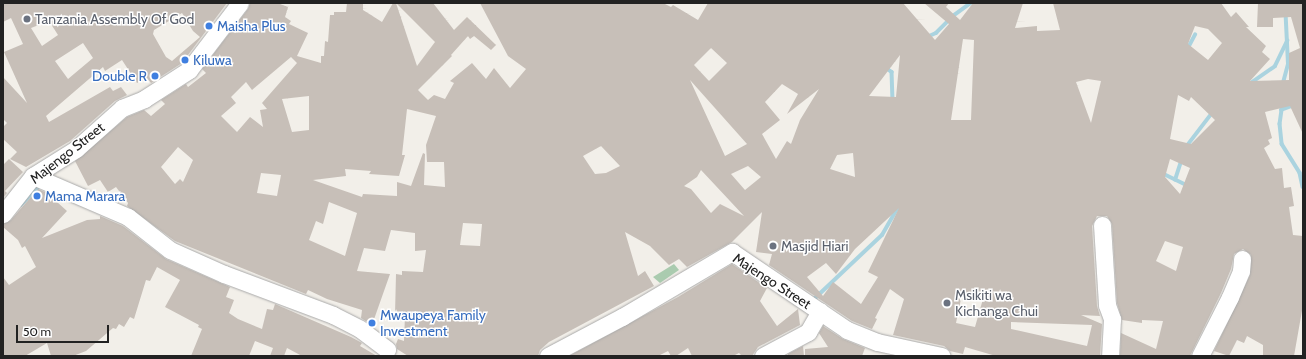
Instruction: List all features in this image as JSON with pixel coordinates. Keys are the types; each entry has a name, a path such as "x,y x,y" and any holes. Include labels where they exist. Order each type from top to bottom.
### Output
{"street":[{"name":"Majengo Street","path":"3,214 33,176 76,149 122,108 144,99 189,70 240,3"},
{"path":"33,176 128,217 170,250 224,274 333,315 360,329 390,354"},
{"path":"1102,225 1107,305 1112,319 1110,356"},
{"name":"Majengo Street","path":"548,356 622,318 732,252 848,330 877,342 942,356"},
{"path":"1200,356 1233,291 1241,271 1242,259"},
{"path":"763,356 808,332 820,311"}],"green space":[{"path":"674,264 679,270 660,283 653,277"}],"building":[{"path":"3,3 227,3 182,63 151,83 147,78 137,83 122,60 105,71 103,67 46,116 49,122 110,87 113,91 121,87 127,95 115,101 70,141 26,167 10,159 17,152 3,139 3,127 7,123 3,119 3,77 27,103 4,52 23,44 11,18 3,22","holes":["182,13 193,31 200,37 172,61 166,57 153,34 154,30","49,21 58,35 42,46 31,28","83,43 93,58 68,79 55,61"]},
{"path":"250,3 277,3 288,7 285,17 291,21 289,24 308,33 297,56 321,63 321,56 324,56 325,41 328,42 330,15 334,15 334,12 346,12 347,3 363,3 363,10 382,22 393,3 396,3 433,3 454,30 467,17 496,45 491,50 474,36 470,39 468,36 451,55 452,56 418,90 428,100 434,95 445,99 454,83 450,81 472,63 486,79 494,68 510,88 526,69 508,56 480,3 663,3 671,7 673,5 698,20 708,3 903,3 935,40 949,24 924,3 949,3 946,7 960,20 973,3 1023,3 1015,28 1037,26 1037,31 1060,30 1053,3 1221,3 1231,17 1236,12 1249,27 1246,27 1266,46 1262,52 1270,59 1250,81 1289,80 1289,53 1300,48 1291,17 1273,18 1273,27 1257,27 1258,3 1303,3 1303,134 1290,106 1265,112 1272,138 1268,140 1270,144 1264,148 1275,169 1282,168 1284,188 1291,187 1294,206 1289,207 1293,235 1303,236 1303,305 1294,356 1263,356 1263,345 1247,336 1244,343 1237,340 1229,356 1214,351 1250,275 1251,255 1243,249 1234,254 1231,269 1221,293 1190,356 1120,356 1121,333 1156,349 1163,321 1142,320 1142,323 1122,320 1117,303 1112,224 1107,216 1097,216 1092,226 1097,306 1100,316 1081,315 1102,324 1100,356 996,356 965,347 963,354 950,351 944,346 893,335 904,299 890,289 875,318 877,319 872,329 852,321 769,265 772,254 756,252 762,212 732,242 687,267 679,259 669,265 650,246 625,232 638,276 645,271 654,286 549,342 540,350 538,356 408,356 397,349 396,344 398,339 404,341 405,315 395,314 396,274 402,275 402,271 423,272 426,250 415,251 415,233 391,230 385,251 364,248 357,271 390,274 372,325 361,318 362,310 327,299 308,290 306,294 175,241 127,206 128,203 116,187 108,192 100,180 88,186 75,161 127,117 144,110 151,116 165,104 161,100 186,84 188,87 206,73 202,69 248,9","holes":["396,3 435,42 417,66","1195,26 1208,29 1222,43 1208,60 1188,44","963,39 974,40 971,120 951,120","711,48 727,63 709,81 694,65","900,55 896,97 869,96","291,57 297,63 262,103 267,109 260,110 263,127 250,117 237,132 221,116 236,103 231,97 246,82 252,90","1088,79 1101,81 1091,123 1076,82","690,80 747,144 725,156","782,84 798,94 787,114 819,89 800,120 791,144 787,141 776,159 762,134 780,120 765,102","1178,95 1189,101 1191,97 1215,120 1191,144 1170,139","309,96 309,130 292,132 282,99","407,109 436,116 426,145 427,162 444,162 445,187 424,185 425,154 423,153 411,186 397,182 397,196 363,194 362,197 313,180 346,176 345,169 371,171 369,174 399,176 405,155 402,155","601,146 620,166 606,173 595,174 583,156","178,147 193,160 183,182 180,179 175,184 161,167","853,153 855,177 830,169 837,155","1170,159 1190,168 1180,194 1165,177","748,166 761,177 745,190 731,174","701,170 744,216 720,204 711,213 691,189 684,186 697,177","261,173 281,175 277,196 257,193","329,202 357,213 345,256 309,240 316,221 323,224","899,208 868,272 878,277 861,304 833,282 823,296 807,277 826,263 836,274 855,249","463,223 482,224 480,246 460,245","1165,241 1183,247 1176,271 1156,261","962,294 983,299 975,327 956,323","1011,322 1092,325 1087,346 1011,329"]},
{"path":"9,159 23,172 5,191 7,193 3,198 3,165"},
{"path":"38,189 47,193 67,211 42,238 87,220 100,219 100,216 123,226 166,259 230,287 226,297 234,300 229,313 238,319 262,329 267,309 273,310 275,304 351,337 362,343 360,346 377,356 302,356 287,348 284,356 270,356 273,348 255,341 249,356 191,356 202,329 198,327 199,325 165,307 180,280 157,267 150,281 146,280 134,319 130,317 124,327 119,324 116,329 113,328 86,351 73,356 51,356 47,343 25,356 3,356 3,277 9,285 36,267 25,246 22,248 18,240 3,227 3,224 11,220"},
{"path":"732,264 767,288 760,301 777,326 798,309 800,325 758,347 752,356 742,356 739,353 733,356 692,356 688,348 676,356 671,356 668,351 658,356 569,356 678,297"},
{"path":"823,326 843,339 865,348 862,356 805,356 805,349 828,347 819,333"},
{"path":"803,346 804,356 788,356 788,354"}],"waterway":[{"path":"927,37 936,33 953,16 971,3"},
{"path":"1283,83 1288,64 1285,3"},
{"path":"1188,48 1195,35"},
{"path":"1251,83 1275,66 1287,41"},
{"path":"886,68 892,72 893,101"},
{"path":"1283,103 1280,124 1282,144 1300,173 1303,187"},
{"path":"1281,110 1294,105"},
{"path":"1186,147 1212,113"},
{"path":"1175,180 1181,161"},
{"path":"1162,173 1187,185"},
{"path":"21,205 40,185"},
{"path":"812,301 882,235 899,206"}],"place":[{"name":"Tanzania Assembly Of God","path":"27,19"},
{"name":"Maisha Plus","path":"209,26"},
{"name":"Kiluwa","path":"185,60"},
{"name":"Double R","path":"155,76"},
{"name":"Mama Marara","path":"37,196"},
{"name":"Masjid Hiari","path":"773,246"},
{"name":"Msikiti wa Kichanga Chui","path":"947,303"},
{"name":"Mwaupeya Family Investment","path":"372,323"}]}
